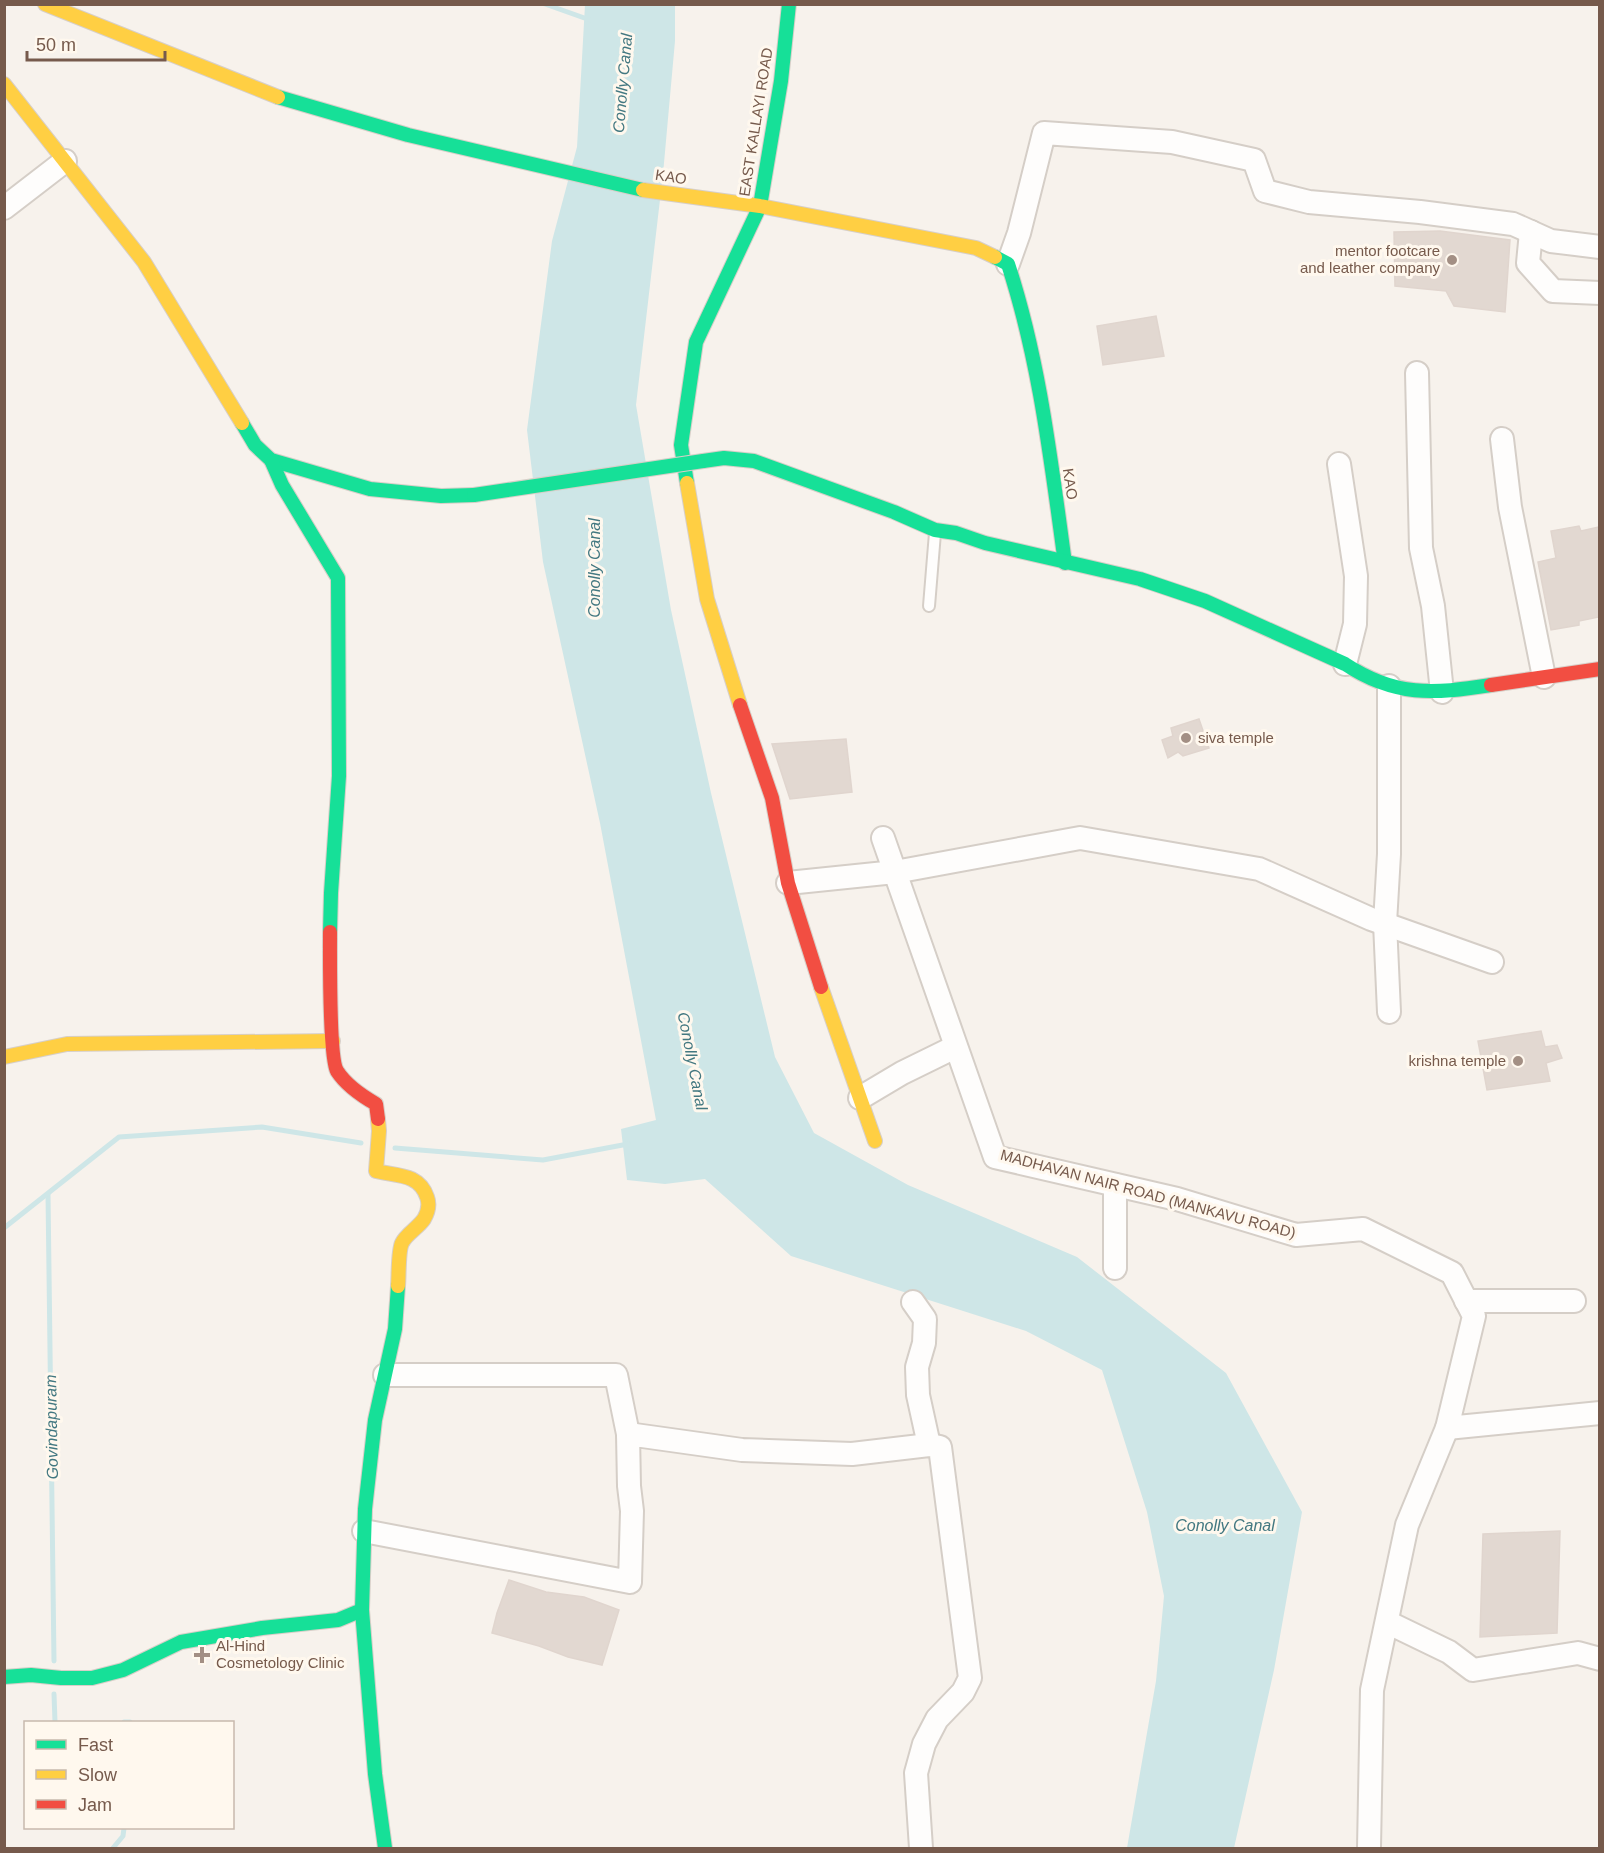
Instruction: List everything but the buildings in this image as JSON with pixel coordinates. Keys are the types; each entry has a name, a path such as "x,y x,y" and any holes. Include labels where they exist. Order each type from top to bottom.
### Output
{"street":[{"name":"KAO","path":"45,4 264,93 408,135 656,193 760,206 976,248 1008,264 1028,332 1045,420 1065,563"},
{"name":"EAST KALLAYI ROAD","path":"789,4 781,81 760,206 696,342 681,445 707,599 733,686 772,798 788,883 830,1015 875,1141"},
{"path":"4,84 144,262 255,445 271,460 282,485 338,578 339,776 331,893 330,963 336,1070 358,1093 376,1104 379,1131 376,1171 400,1174 417,1181 429,1197 430,1203 421,1224 401,1244 395,1329 375,1420 364,1531 362,1611 375,1774 385,1848"},
{"path":"1008,264 1019,233 1044,133 1172,142 1254,160 1265,191 1309,202 1420,212 1513,224 1551,241 1599,247"},
{"path":"4,208 64,161"},
{"path":"1531,232 1528,262 1553,291 1599,293"},
{"path":"1417,373 1421,549 1433,606 1442,692"},
{"path":"1502,440 1510,507 1544,678"},
{"path":"271,460 370,489 441,496 474,495 703,460 724,458 754,461 894,512 935,530 956,533 985,543 1140,579 1205,601 1345,664 1359,675 1412,692 1442,692 1599,669"},
{"path":"1339,464 1356,576 1355,624 1345,664"},
{"path":"1389,686 1389,854 1386,923 1389,1012"},
{"name":"MADHAVAN NAIR ROAD (MANKAVU ROAD)","path":"883,838 995,1157 1177,1199 1296,1235 1363,1229 1452,1273 1474,1316 1447,1428 1407,1525 1372,1690 1369,1848"},
{"path":"788,883 895,872 1080,838 1259,869 1371,919 1492,962"},
{"path":"4,1057 68,1044 333,1041"},
{"path":"860,1098 902,1073 956,1047"},
{"path":"1115,1185 1115,1268"},
{"path":"1466,1301 1574,1301"},
{"path":"914,1302 925,1319 924,1343 917,1366 917,1376 918,1395 929,1445"},
{"path":"364,1531 630,1582 632,1511 628,1434 616,1375 385,1375"},
{"path":"1447,1428 1599,1413"},
{"path":"628,1434 742,1450 852,1454 929,1445 940,1448 970,1678 963,1692 937,1719 924,1744 916,1773 921,1848"},
{"path":"4,1677 31,1675 62,1678 92,1677 123,1670 181,1642 262,1628 338,1620 362,1611"},
{"path":"1386,1622 1449,1652 1473,1670 1578,1653 1599,1659"}],"lane":[{"path":"929,606 935,530"}],"water":[{"name":"Conolly Canal","path":"585,5 675,5 675,41 663,174 636,405 671,610 711,793 775,1057 814,1133 908,1185 1077,1257 1226,1373 1302,1512 1274,1670 1234,1848 1127,1848 1156,1681 1164,1596 1147,1512 1102,1370 1026,1331 791,1256 705,1179 665,1184 627,1180 621,1129 656,1120 600,823 543,562 527,430 552,241 577,147"}],"waterway":[{"path":"545,4 590,20"},
{"path":"4,1228 119,1137 262,1127 361,1143"},
{"path":"395,1148 543,1160 628,1144"},
{"name":"Govindapuram","path":"48,1194 54,1661"},
{"name":"Govindapuram","path":"54,1694 55,1721"},
{"name":"Govindapuram","path":"113,1848 123,1836 124,1829"}],"traffic: fast":[{"path":"687,483 681,445 696,342 760,206 781,81 789,4"},
{"path":"278,97 408,135 643,190"},
{"path":"995,257 1008,264 1028,338 1043,412 1065,563"},
{"path":"242,423 255,445 271,460 370,489 441,496 474,495"},
{"path":"703,461 724,458 754,461 894,512 935,530 956,533 985,543 1140,579 1205,601 1345,664 1363,675 1398,688 1432,691 1491,685"},
{"path":"271,460 282,485 338,578 339,776 330,932"},
{"path":"474,495 703,461"},
{"path":"4,1677 31,1675 92,1678 123,1670 181,1642 262,1628 338,1620 362,1610 365,1509 375,1420 395,1329 398,1286"},
{"path":"362,1610 375,1774 385,1848"}],"traffic: slow":[{"path":"45,4 278,97"},
{"path":"4,84 144,262 242,423"},
{"path":"643,190 760,206 976,248 995,257"},
{"path":"687,483 707,599 740,705"},
{"path":"821,987 875,1141"},
{"path":"4,1057 67,1044 333,1041"},
{"path":"378,1119 376,1171 413,1180 423,1189 428,1203 424,1219 402,1243 398,1286"}],"traffic: jam":[{"path":"1491,685 1600,669"},
{"path":"740,705 772,798 788,883 821,987"},
{"path":"330,932 330,1005 334,1062 337,1071 345,1081 376,1104 378,1119"}],"place":[{"name":"mentor footcare and leather company","path":"1452,260"},
{"name":"siva temple","path":"1186,738"},
{"name":"krishna temple","path":"1518,1061"},
{"name":"Al-Hind Cosmetology Clinic","path":"202,1655"}]}
